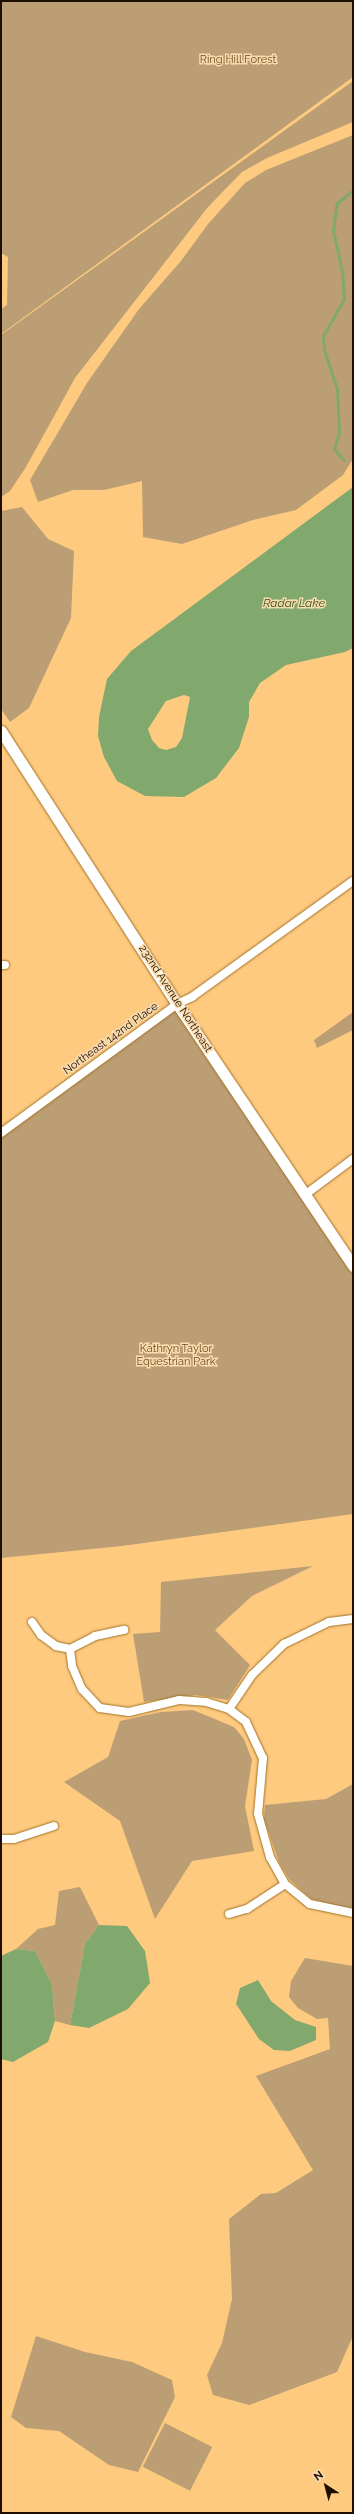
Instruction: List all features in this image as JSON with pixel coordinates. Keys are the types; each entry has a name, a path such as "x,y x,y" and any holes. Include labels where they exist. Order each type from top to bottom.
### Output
{"street":[{"name":"232nd Avenue Northeast","path":"2,733 177,1004 353,1266"},
{"name":"Northeast 142nd Place","path":"1,1134 177,1004 192,996 353,881"},
{"path":"306,1194 353,1159"},
{"path":"229,1709 252,1675 284,1644 329,1622 353,1618"},
{"path":"32,1622 41,1635 56,1646 70,1649 95,1636 124,1630"},
{"path":"70,1649 72,1666 82,1689 100,1708 129,1712 178,1700 206,1702 229,1709 246,1722 263,1758 258,1814 270,1857 285,1884 310,1904 353,1913"},
{"path":"1,1839 14,1839 54,1826"},
{"path":"229,1914 248,1909 285,1884"}],"green space":[{"name":"Ring Hill Forest","path":"1,1 353,1 353,77 1,334 1,309 7,305 8,257 1,253"},
{"path":"353,81 353,122 267,158 242,172 208,207 75,378 26,467 10,491 1,497 1,335"},
{"path":"353,135 353,459 343,475 296,510 253,520 182,544 143,537 142,481 104,490 73,490 38,502 30,480 87,383 139,309 181,261 208,224 245,183 266,170"},
{"path":"22,507 48,539 74,551 71,618 29,708 10,722 1,709 1,511"},
{"name":"Kathryn Taylor Equestrian Park","path":"177,1004 353,1266 353,1514 122,1546 1,1558 1,1134"},
{"path":"353,1012 353,1030 317,1048 314,1040"},
{"path":"313,1566 252,1596 215,1630 250,1665 228,1700 196,1695 144,1702 133,1634 160,1632 161,1582"},
{"path":"193,1710 234,1727 244,1739 252,1760 245,1806 254,1851 192,1861 155,1919 120,1821 64,1782 108,1757 120,1721 161,1712"},
{"path":"353,1784 353,1910 311,1899 289,1879 279,1862 264,1819 265,1805 326,1799"},
{"path":"80,1887 99,1925 85,1944 70,2025 55,2021 52,1984 35,1951 16,1949 38,1929 55,1925 59,1891"},
{"path":"305,1958 353,1966 353,2336 337,2372 249,2405 213,2395 207,2375 222,2343 232,2299 229,2219 261,2194 276,2193 313,2170 256,2076 330,2049 328,2018 317,2019 298,2008 289,1997 291,1981"},
{"path":"36,2336 85,2352 132,2362 172,2380 175,2397 138,2472 109,2465 59,2431 26,2428 11,2417"},
{"path":"165,2423 212,2447 190,2491 143,2467"}],"water":[{"name":"Radar Lake","path":"353,487 353,648 345,652 286,665 260,683 249,702 249,717 239,748 216,778 184,797 145,796 117,781 104,757 98,736 99,717 107,679 131,651","holes":["184,695 190,697 182,738 176,747 166,750 159,748 152,740 148,729 166,701"]},
{"path":"99,1925 127,1926 145,1951 150,1983 128,2009 89,2028 70,2025 85,1944"},
{"path":"16,1949 35,1951 52,1984 55,2021 48,2042 13,2062 1,2059 1,1956"},
{"path":"258,1980 271,2001 295,2020 316,2027 316,2040 290,2051 274,2050 259,2039 236,2004 240,1988"}],"waterway":[{"path":"344,460 334,449 339,433 337,389 324,350 323,336 344,299 342,271 333,230 337,203 353,190"}]}
